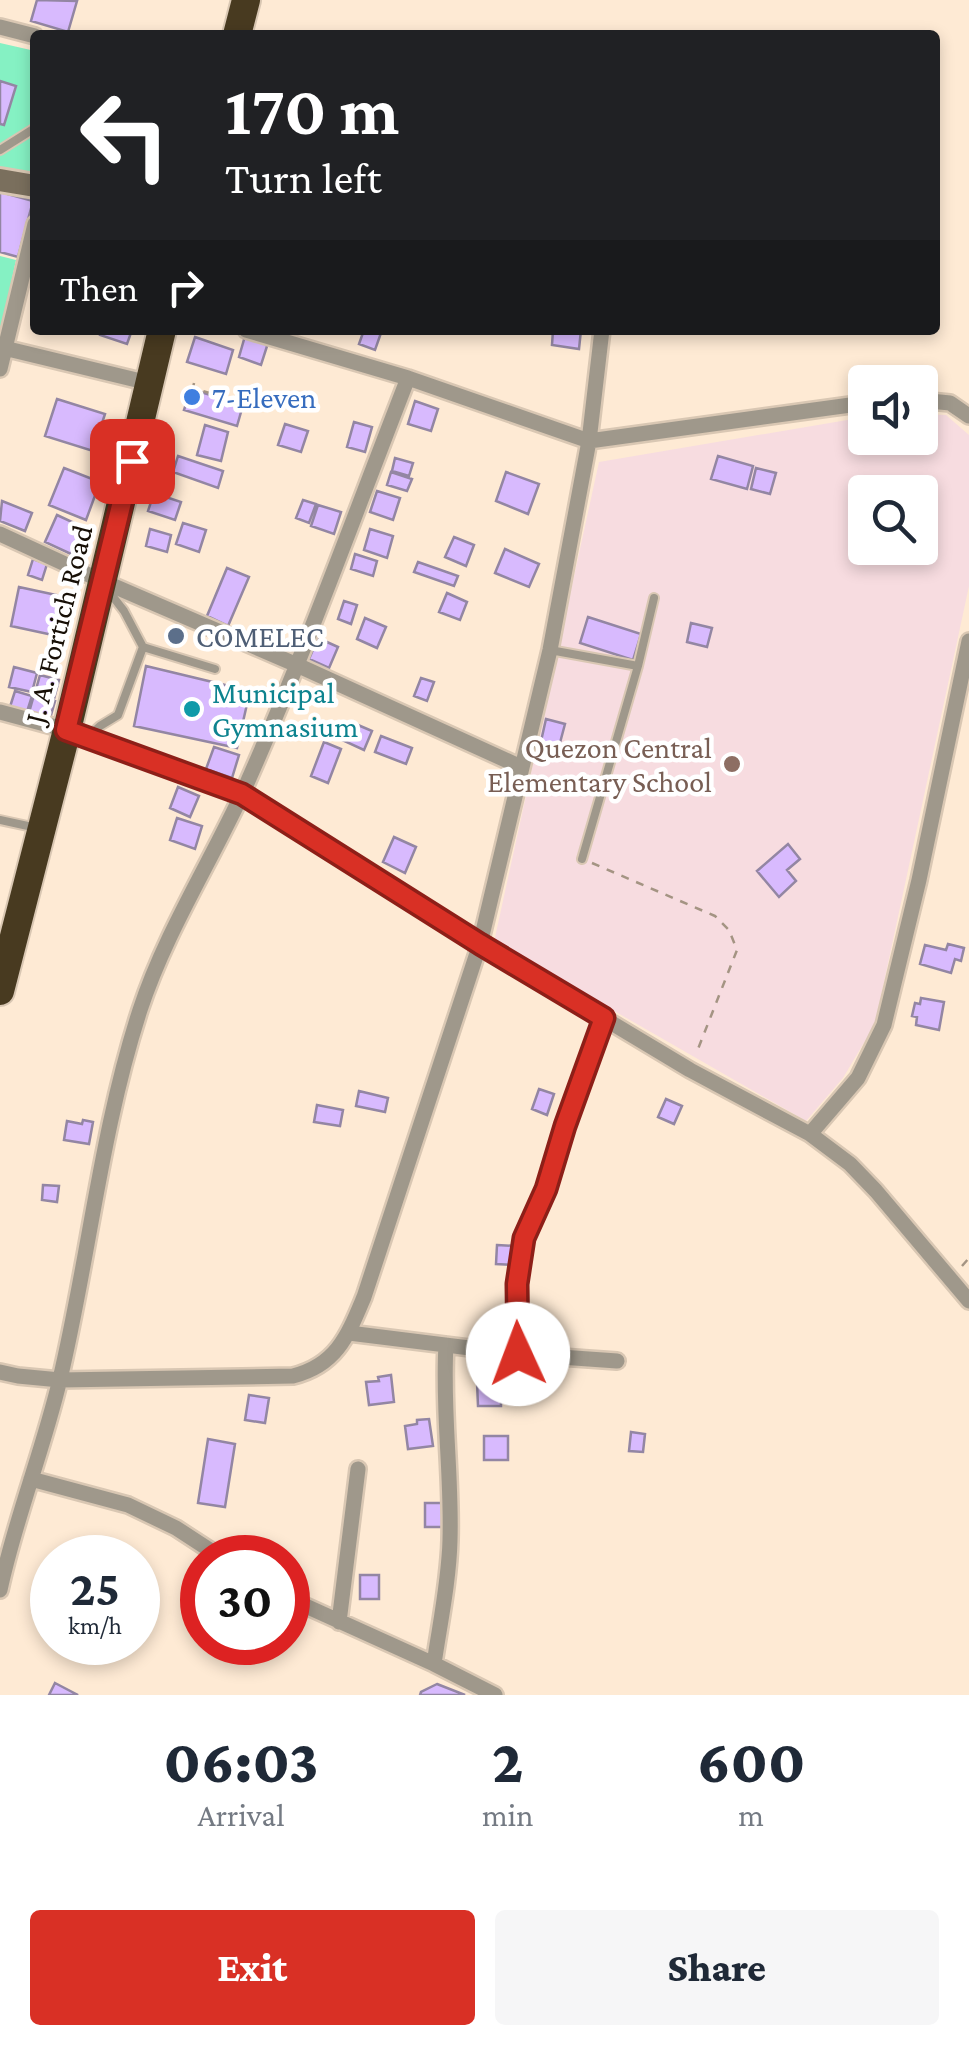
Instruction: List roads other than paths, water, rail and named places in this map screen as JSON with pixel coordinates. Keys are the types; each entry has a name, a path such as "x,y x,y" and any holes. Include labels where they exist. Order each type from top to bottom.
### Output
{"highway":[{"path":"238,30 246,0"},
{"name":"J. A. Fortich Road","path":"0,991 41,829 77,734 102,581 161,335"}],"street":[{"path":"0,27 30,35"},
{"path":"0,180 30,185"},
{"path":"0,369 2,347 30,268"},
{"path":"263,335 408,378 589,441 848,405"},
{"path":"0,1372 60,1380 293,1376 311,1372 328,1360 349,1332 364,1297 480,944 550,650 589,441 601,335"},
{"path":"2,347 149,384"},
{"path":"0,1590 8,1550 60,1380 113,1112 140,1010 160,959 242,794 297,665 408,378"},
{"path":"938,402 950,404 969,416"},
{"path":"0,534 520,768"},
{"path":"810,1134 858,1078 884,1025 969,641"},
{"path":"0,712 77,734 242,794 690,1070 810,1134 850,1164 876,1191 969,1301"},
{"path":"518,1354 517,1284 524,1238 546,1189 604,1018"},
{"path":"349,1332 616,1362"},
{"path":"434,1664 450,1546 444,1403 446,1345"},
{"path":"339,1622 358,1470"},
{"path":"31,1479 128,1506 187,1535"},
{"path":"310,1608 495,1695"}],"lane":[{"path":"0,150 30,131"},
{"path":"102,581 124,610 143,647 215,668"},
{"path":"582,859 654,598"},
{"path":"77,734 118,715 143,647"},
{"path":"550,650 638,666"},
{"path":"0,820 41,829"}],"place":[{"name":"7-Eleven","path":"192,397"},
{"name":"COMELEC","path":"176,636"},
{"name":"Municipal Gymnasium","path":"192,709"},
{"name":"Quezon Central Elementary School","path":"732,764"}]}
